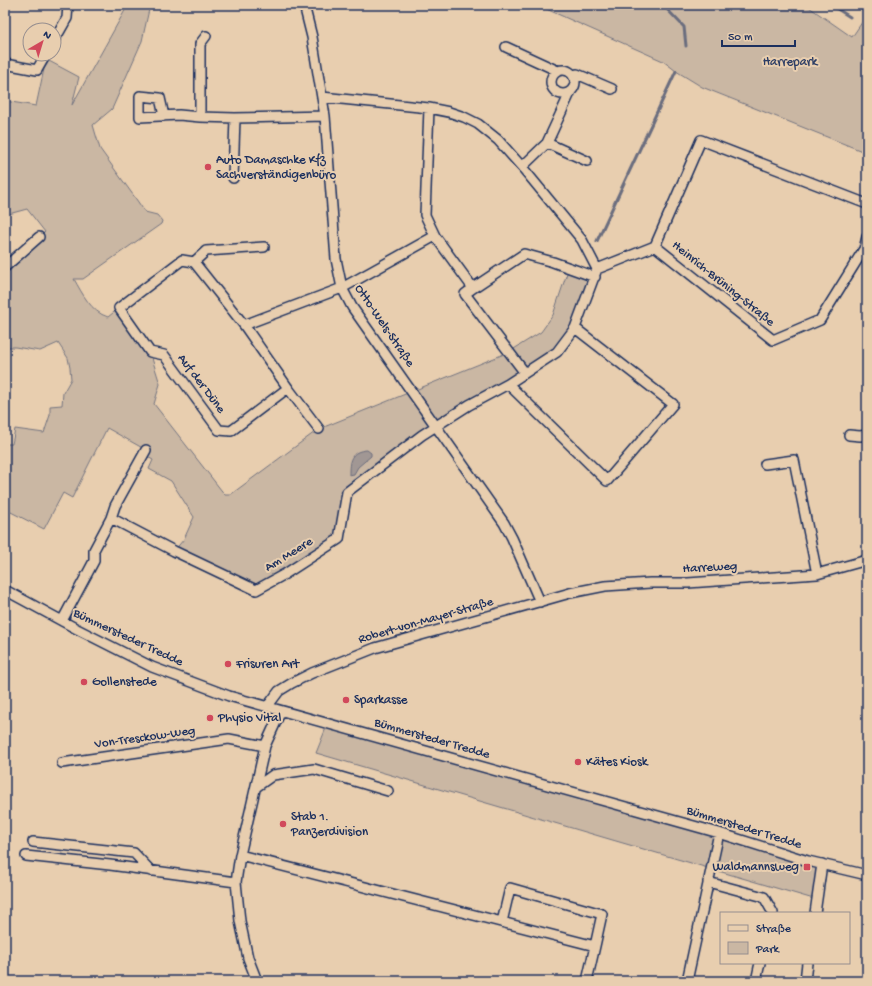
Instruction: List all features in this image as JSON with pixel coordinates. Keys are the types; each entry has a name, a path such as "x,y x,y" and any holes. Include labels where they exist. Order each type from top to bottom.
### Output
{"street":[{"path":"62,27 67,18 68,5"},
{"name":"Otto-Wels-Straße","path":"304,5 312,37 325,116 336,259 342,288 352,307 504,523 540,602"},
{"path":"200,117 200,44 206,36"},
{"path":"506,47 558,71"},
{"path":"5,64 37,70 42,62"},
{"path":"522,167 547,143 576,83 574,76 569,70 558,71 552,76 551,80 553,88 556,91 563,94 571,91"},
{"path":"574,76 577,74 612,89"},
{"path":"322,97 428,108 449,112 478,124 498,140 582,240 596,273 575,328 557,352 508,384 469,405 435,426"},
{"path":"428,108 425,215 435,236 473,288"},
{"path":"164,116 179,115 235,118 325,116"},
{"path":"233,178 235,118"},
{"name":"Heinrich-Brüning-Straße","path":"596,273 655,246 701,140 867,204"},
{"path":"547,143 587,160"},
{"path":"244,325 342,288 435,236"},
{"path":"5,268 40,237"},
{"name":"Heinrich-Brüning-Straße","path":"655,246 772,340 820,320 864,249 867,237"},
{"name":"Auf der Düne","path":"264,248 206,251 194,262 182,260 119,308 150,352 164,355 219,430 231,431 288,388"},
{"path":"525,373 466,294 524,254 596,273"},
{"path":"194,262 244,325 288,388 320,429"},
{"path":"508,384 607,481 673,404 575,328"},
{"name":"Am Meere","path":"111,518 174,551 256,590 285,574 339,539 347,492 435,426"},
{"path":"849,435 867,435"},
{"path":"62,621 94,561 94,550 111,518 115,506 146,450"},
{"path":"764,464 794,460 817,574"},
{"name":"Harreweg","path":"605,586 650,583 688,583 817,574 867,560"},
{"name":"Robert-von-Mayer-Straße","path":"267,707 279,691 292,683 312,673 375,648 570,593 605,586"},
{"name":"Bümmersteder Tredde","path":"5,590 152,667 229,696 719,833 808,861 867,875"},
{"path":"257,981 248,958 240,921 236,882 240,855 265,746 281,711"},
{"name":"Von-Tresckow-Weg","path":"62,763 229,739 265,746"},
{"path":"256,787 273,775 314,769 388,791"},
{"path":"687,981 719,833"},
{"path":"33,842 134,853 151,871"},
{"path":"240,855 595,946"},
{"path":"26,856 110,865 236,882"},
{"path":"815,912 822,864"},
{"path":"708,882 764,897 772,912"},
{"path":"502,922 510,888 602,914 587,981"},
{"path":"756,981 760,964"},
{"path":"805,981 808,964"}],"green space":[{"path":"128,5 150,5 142,41 112,109 93,125 100,149 145,212 157,215 162,221 161,224 83,279 74,279 88,301 102,315 108,317 119,308 150,352 160,384 154,404 225,495 230,495 319,429 509,352 541,332 553,315 569,267 595,277 575,328 557,352 469,405 347,492 339,539 256,590 174,551 184,539 194,517 171,481 149,469 153,460 144,455 146,450 107,428 72,498 63,493 44,529 5,509 5,444 12,444 15,429 44,433 50,415 50,406 62,405 63,393 71,379 70,368 68,358 58,343 40,351 5,347 5,268 45,232 27,209 5,215 5,101 36,106 44,69 48,62 51,62 79,77 72,105"},
{"name":"Harrepark","path":"358,5 806,5 852,37 867,15 867,153 702,87 663,61 544,8"},
{"path":"328,723 822,864 817,900 316,753"}],"shaded area":[{"path":"367,450 371,453 371,456 358,467 354,474 349,475 350,461 354,455 357,452"}],"waterway":[{"path":"663,5 684,27 686,46"},
{"path":"831,5 850,17"},
{"path":"597,241 676,71"}],"place":[{"name":"Auto Damaschke Kfz Sachverständigenbüro","path":"208,167"},
{"name":"Frisuren Art","path":"228,664"},
{"name":"Gollenstede","path":"84,682"},
{"name":"Sparkasse","path":"346,700"},
{"name":"Physio Vital","path":"210,718"},
{"name":"Kätes Kiosk","path":"578,762"},
{"name":"Stab 1. Panzerdivision","path":"283,824"},
{"name":"Waldmannsweg","path":"807,867"}]}
